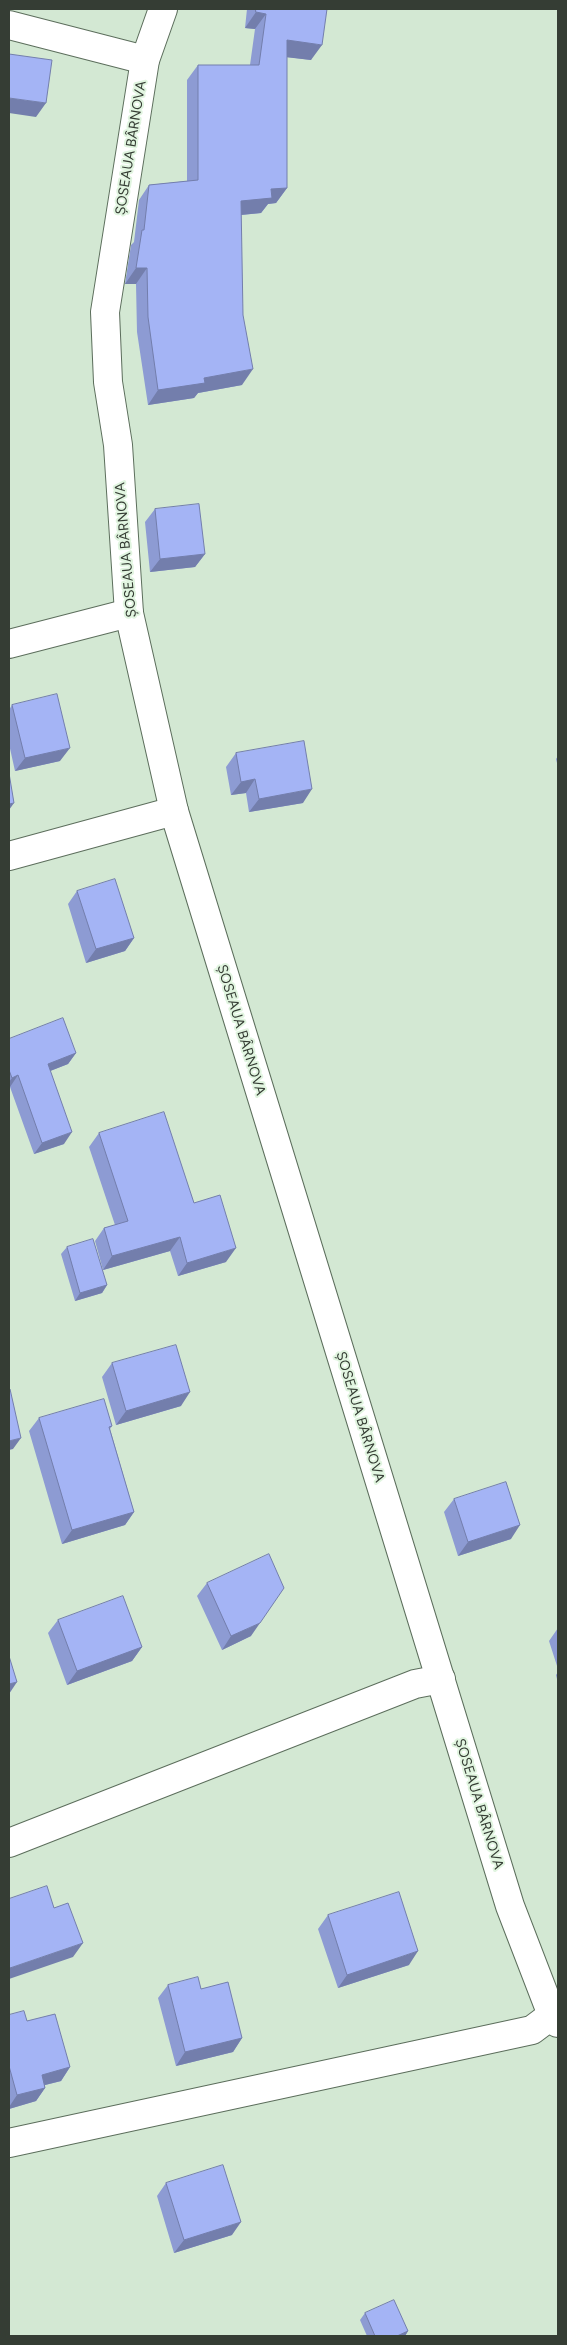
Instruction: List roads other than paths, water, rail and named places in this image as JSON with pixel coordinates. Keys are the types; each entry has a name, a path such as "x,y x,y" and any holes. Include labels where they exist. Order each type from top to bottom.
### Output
{"main road":[{"name":"ȘOSEAUA BÂRNOVA","path":"163,9 145,60 104,312 108,382 118,445 129,613 174,811 510,1906 555,2019"},
{"path":"11,20 145,60"},
{"path":"9,644 129,613"},
{"path":"9,856 174,811"},
{"path":"9,1843 415,1684 441,1679"},
{"path":"9,2143 532,2030 555,2019"}]}
